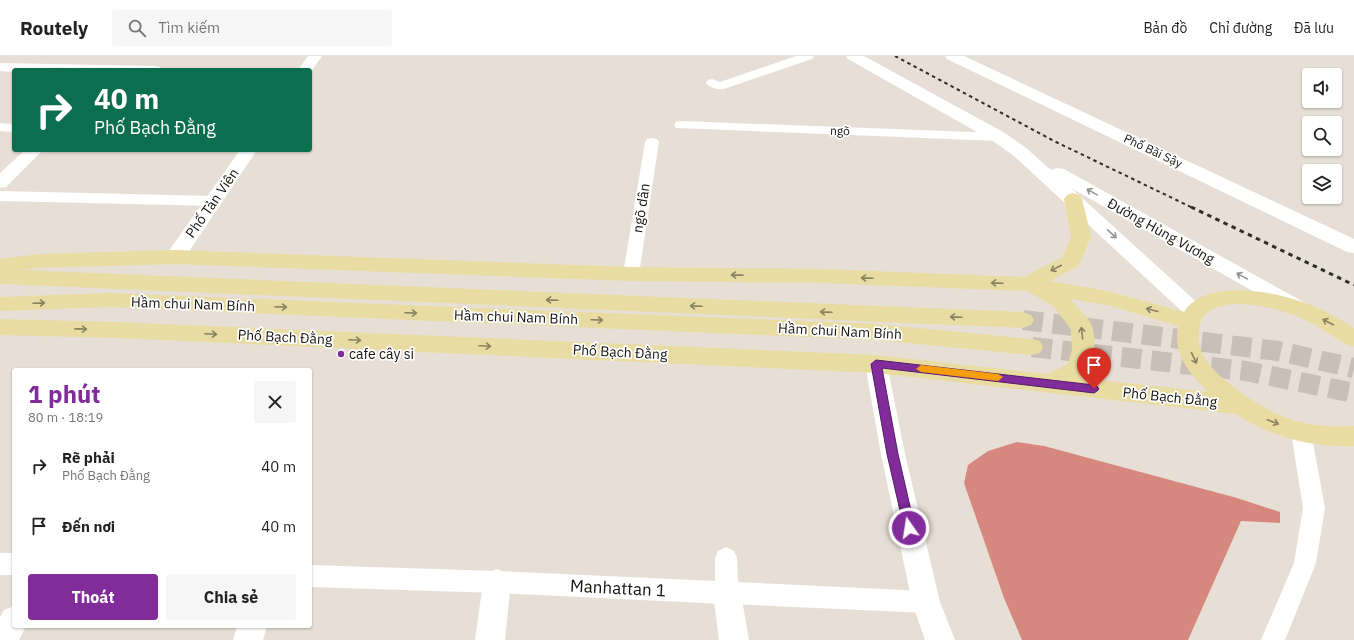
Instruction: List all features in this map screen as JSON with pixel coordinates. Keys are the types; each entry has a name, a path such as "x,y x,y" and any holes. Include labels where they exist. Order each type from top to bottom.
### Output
{"main road":[{"path":"1027,284 1071,261 1081,236 1073,199"},
{"path":"0,266 40,261 175,256 631,274 823,276 1027,284 1107,298 1192,316"},
{"name":"Hầm chui Nam Bính","path":"0,277 1023,320"},
{"path":"1027,284 1060,301 1082,327 1083,350 1078,369 1052,383"},
{"path":"1354,339 1332,324 1301,309 1275,301 1250,297 1227,298 1208,303 1192,316 1188,344 1196,364 1214,385 1239,405 1269,421 1301,432 1326,437 1354,436"},
{"name":"Hầm chui Nam Bính","path":"0,304 110,300 789,328 877,332 1032,347"},
{"name":"Phố Bạch Đằng","path":"0,327 126,330 876,364 1239,405"},
{"path":"1326,437 1354,451"}],"street":[{"path":"122,68 134,56"},
{"path":"306,68 315,56"},
{"name":"Đường Hùng Vương","path":"853,56 999,137 1020,152 1073,199 1192,316"},
{"name":"Phố Bãi Sậy","path":"952,56 1354,247"},
{"path":"0,67 40,68"},
{"path":"0,183 33,152"},
{"name":"Phố Tản Viên","path":"175,256 249,152"},
{"name":"Đường Hùng Vương","path":"1020,152 1301,309"},
{"path":"876,364 893,454 926,602 940,640"},
{"path":"490,640 497,582"},
{"path":"727,594 734,640"},
{"path":"4,640 12,624"},
{"path":"248,640 251,628"}],"lane":[{"path":"712,84 720,86 808,56"},
{"name":"ngõ","path":"681,125 999,137"},
{"path":"0,127 12,128"},
{"name":"ngõ dân","path":"631,274 652,142"},
{"path":"0,196 214,201"},
{"path":"1273,640 1305,563 1314,508 1301,432"},
{"path":"726,558 727,594"},
{"path":"0,564 12,564"},
{"name":"Manhattan 1","path":"312,576 497,582 727,594 926,602"}],"shaded area":[{"path":"1017,442 1044,446 1237,498 1280,512 1280,523 1241,521 1188,640 1022,640 1004,598 964,483 968,465 988,451"}],"tunnel":[{"path":"1023,320 1278,351 1354,368"},
{"path":"1032,347 1246,371 1354,393"}],"railway":[{"path":"895,56 1054,141 1193,208"},
{"path":"1191,207 1354,285"}],"slow traffic":[{"path":"921,369 998,377"}],"place":[{"name":"cafe cây si","path":"341,354"}],"route":[{"path":"909,528 876,364 1094,389"}]}
